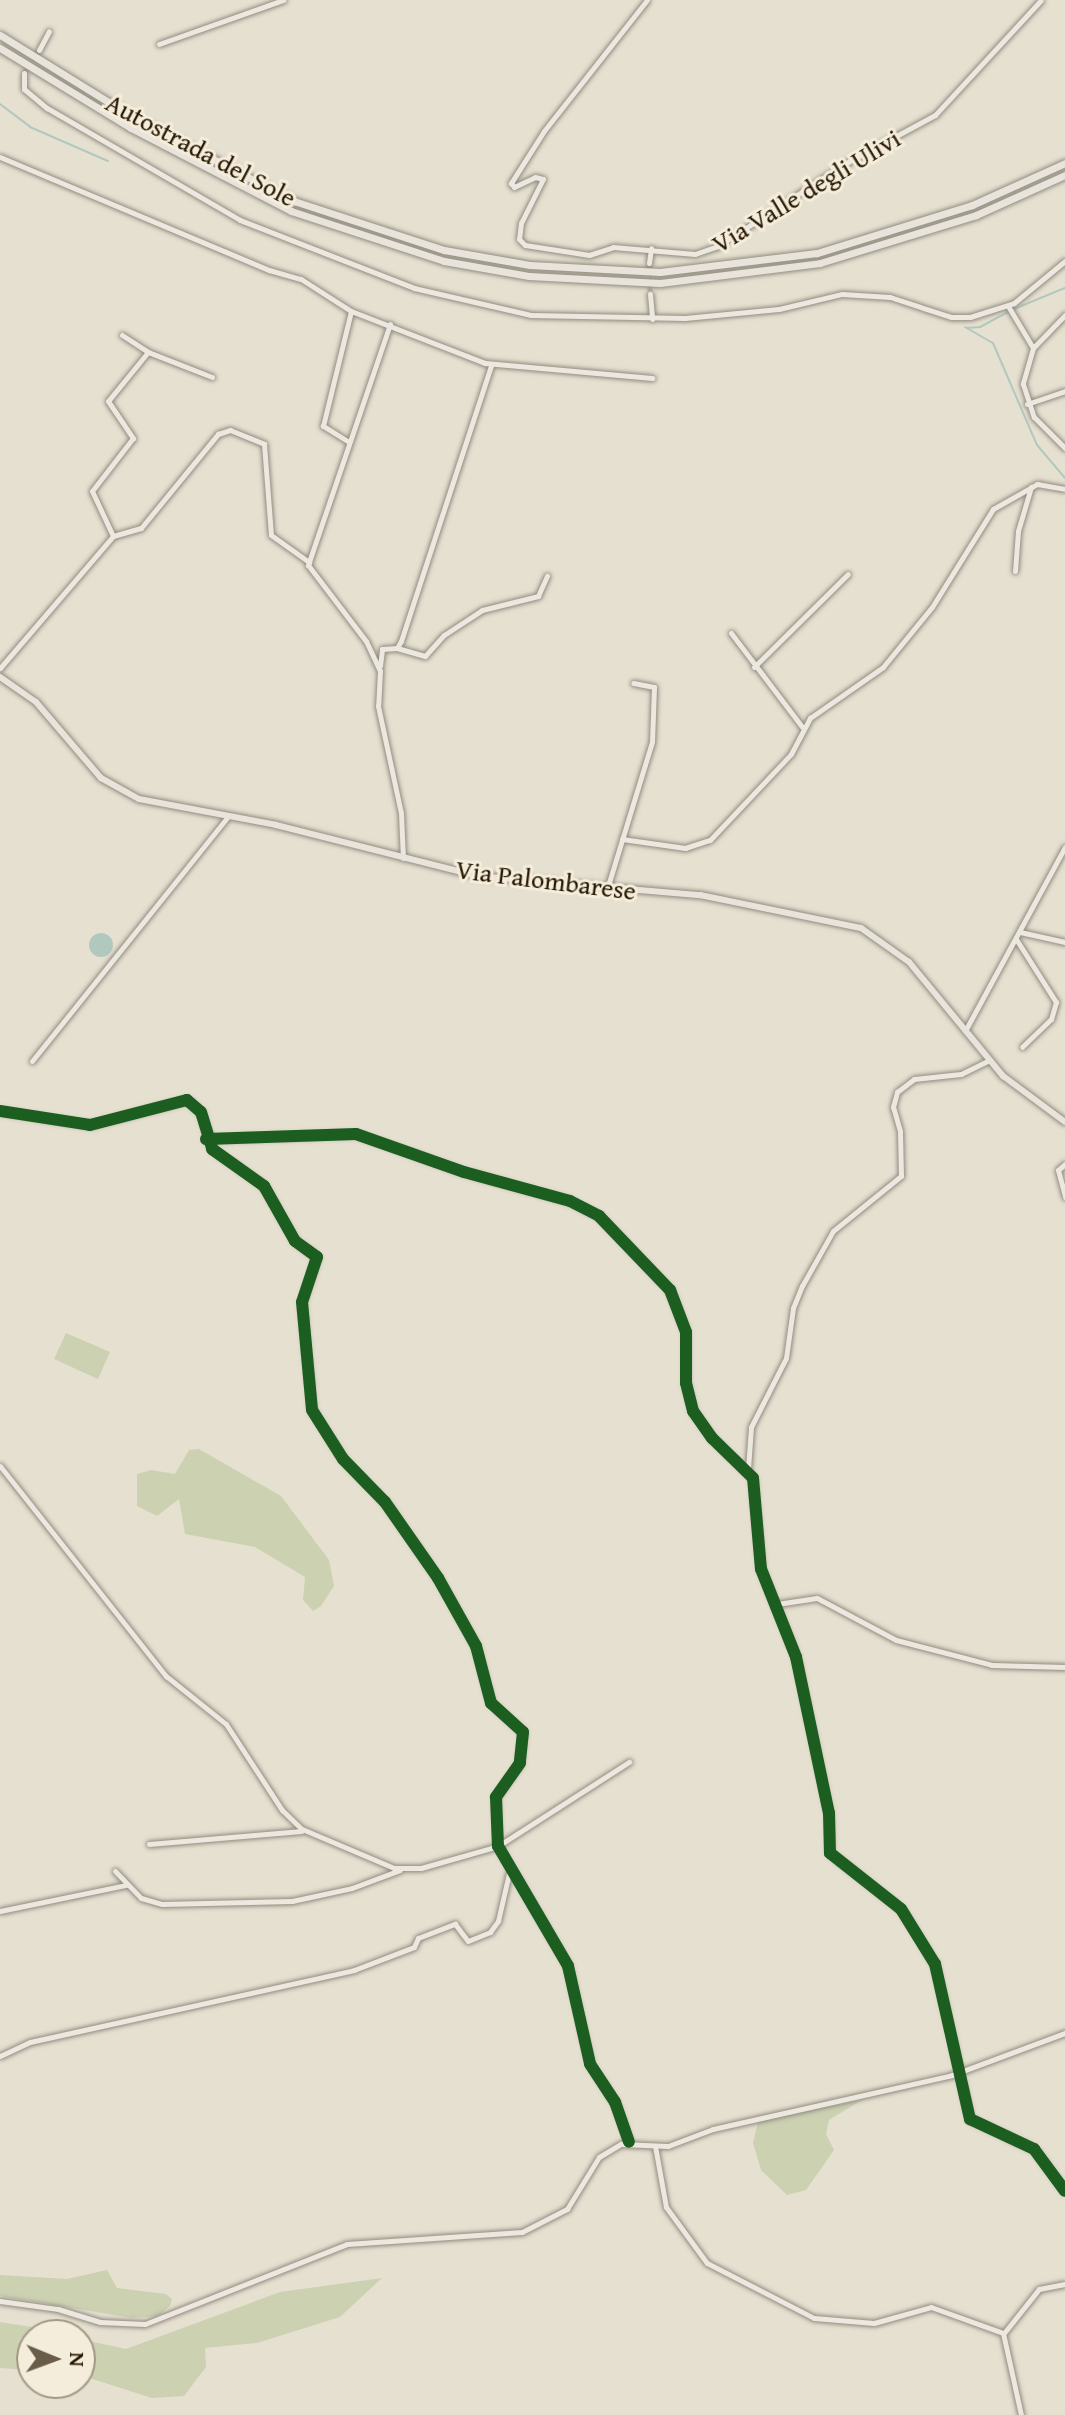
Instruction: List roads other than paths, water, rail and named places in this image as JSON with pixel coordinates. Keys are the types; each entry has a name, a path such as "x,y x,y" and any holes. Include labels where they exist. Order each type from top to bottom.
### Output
{"highway":[{"name":"Autostrada del Sole","path":"0,35 146,125 294,201 444,250 530,265 660,272 817,253 972,205 1065,163"},
{"name":"Autostrada del Sole","path":"0,48 143,135 291,211 444,261 529,276 660,283 820,263 976,215 1065,175"}],"main road":[{"name":"Via Palombarese","path":"0,677 32,699 88,764 117,789 143,800 228,816 489,878 700,895 857,927 903,956 988,1061 1065,1122"}],"street":[{"path":"159,44 283,0"},
{"name":"Via Valle degli Ulivi","path":"647,0 544,131 510,185 543,179 520,227 525,245 586,255 613,247 696,254 720,245 837,169 926,121 961,93 1041,0"},
{"path":"39,50 49,31"},
{"path":"24,73 25,90 93,138 204,202 307,249 414,288 531,315 652,319 775,310 842,294 890,297 959,318 1008,306 1065,261"},
{"path":"0,157 269,270 303,280 351,311 491,365 652,378"},
{"path":"649,263 651,248"},
{"path":"650,294 652,319"},
{"path":"1008,306 1033,348"},
{"path":"350,443 325,431 323,424 351,311"},
{"path":"1065,315 1033,348 1023,378 1027,404 1065,448"},
{"path":"380,671 367,643 310,571 309,562 390,324"},
{"path":"122,335 148,352 212,377"},
{"path":"113,536 92,491 133,438 108,403 148,352"},
{"path":"397,648 491,365"},
{"path":"1027,404 1065,391"},
{"path":"0,668 113,536 141,528 218,434 228,430 264,444 271,535 309,562"},
{"path":"622,839 685,848 705,843 790,755 802,729 829,701 881,670 929,611 991,511 1031,486 1065,489"},
{"path":"1015,571 1017,533 1031,486"},
{"path":"754,667 848,574"},
{"path":"403,858 401,813 378,703 382,649 397,648 425,656 444,635 482,610 538,596 547,576"},
{"path":"731,633 754,667 797,715 802,729"},
{"path":"607,889 653,731 654,687 633,683"},
{"path":"32,1061 228,816"},
{"path":"965,1031 1065,847"},
{"path":"1020,932 1065,942"},
{"path":"1016,939 1056,1002 1051,1019 1022,1047"},
{"path":"748,1470 751,1427 786,1358 793,1308 802,1286 833,1231 901,1176 900,1127 893,1107 897,1092 914,1079 964,1074 988,1061"},
{"path":"0,1111 90,1125 184,1099 201,1112 206,1139 219,1156 265,1188 293,1239 318,1258 302,1302 307,1387 315,1417 435,1574 476,1646 491,1703 524,1735 519,1766 496,1797 498,1846 509,1872 568,1966 590,2064 615,2102 629,2142"},
{"path":"206,1139 356,1134 588,1209 672,1293 686,1332 686,1383 693,1411 709,1435 748,1470 754,1480 761,1569 796,1657 829,1815 830,1853 854,1877 896,1903 911,1922 940,1974 970,2119 1034,2149 1065,2191"},
{"path":"1065,1164 1058,1170 1065,1197"},
{"path":"0,1466 162,1672 226,1724 288,1819 306,1831 401,1870"},
{"path":"777,1604 817,1598 899,1642 987,1664 1065,1667"},
{"path":"115,1871 126,1885 155,1903 276,1902 346,1890 401,1870 498,1846 629,1762"},
{"path":"149,1844 306,1831"},
{"path":"0,2056 30,2042 354,1970 414,1947 418,1938 455,1924 468,1941 490,1932 498,1921 509,1872"},
{"path":"0,1911 126,1885"},
{"path":"0,2301 106,2323 145,2324 347,2244 522,2232 564,2212 599,2157 629,2142 655,2146 962,2073 1065,2033"},
{"path":"655,2146 663,2199 690,2245 715,2269 761,2294 811,2317 862,2323 934,2307 1004,2333"},
{"path":"1004,2333 1039,2289 1065,2284"},
{"path":"1004,2333 1021,2415"}],"waterway":[{"path":"0,104 30,127 108,161"},
{"path":"1014,309 1065,288"},
{"path":"967,328 980,327 1008,312"},
{"path":"965,327 993,343 1037,445 1065,478"}],"tunnel":[{"path":"24,73 39,50"},
{"path":"649,263 650,294"}]}
